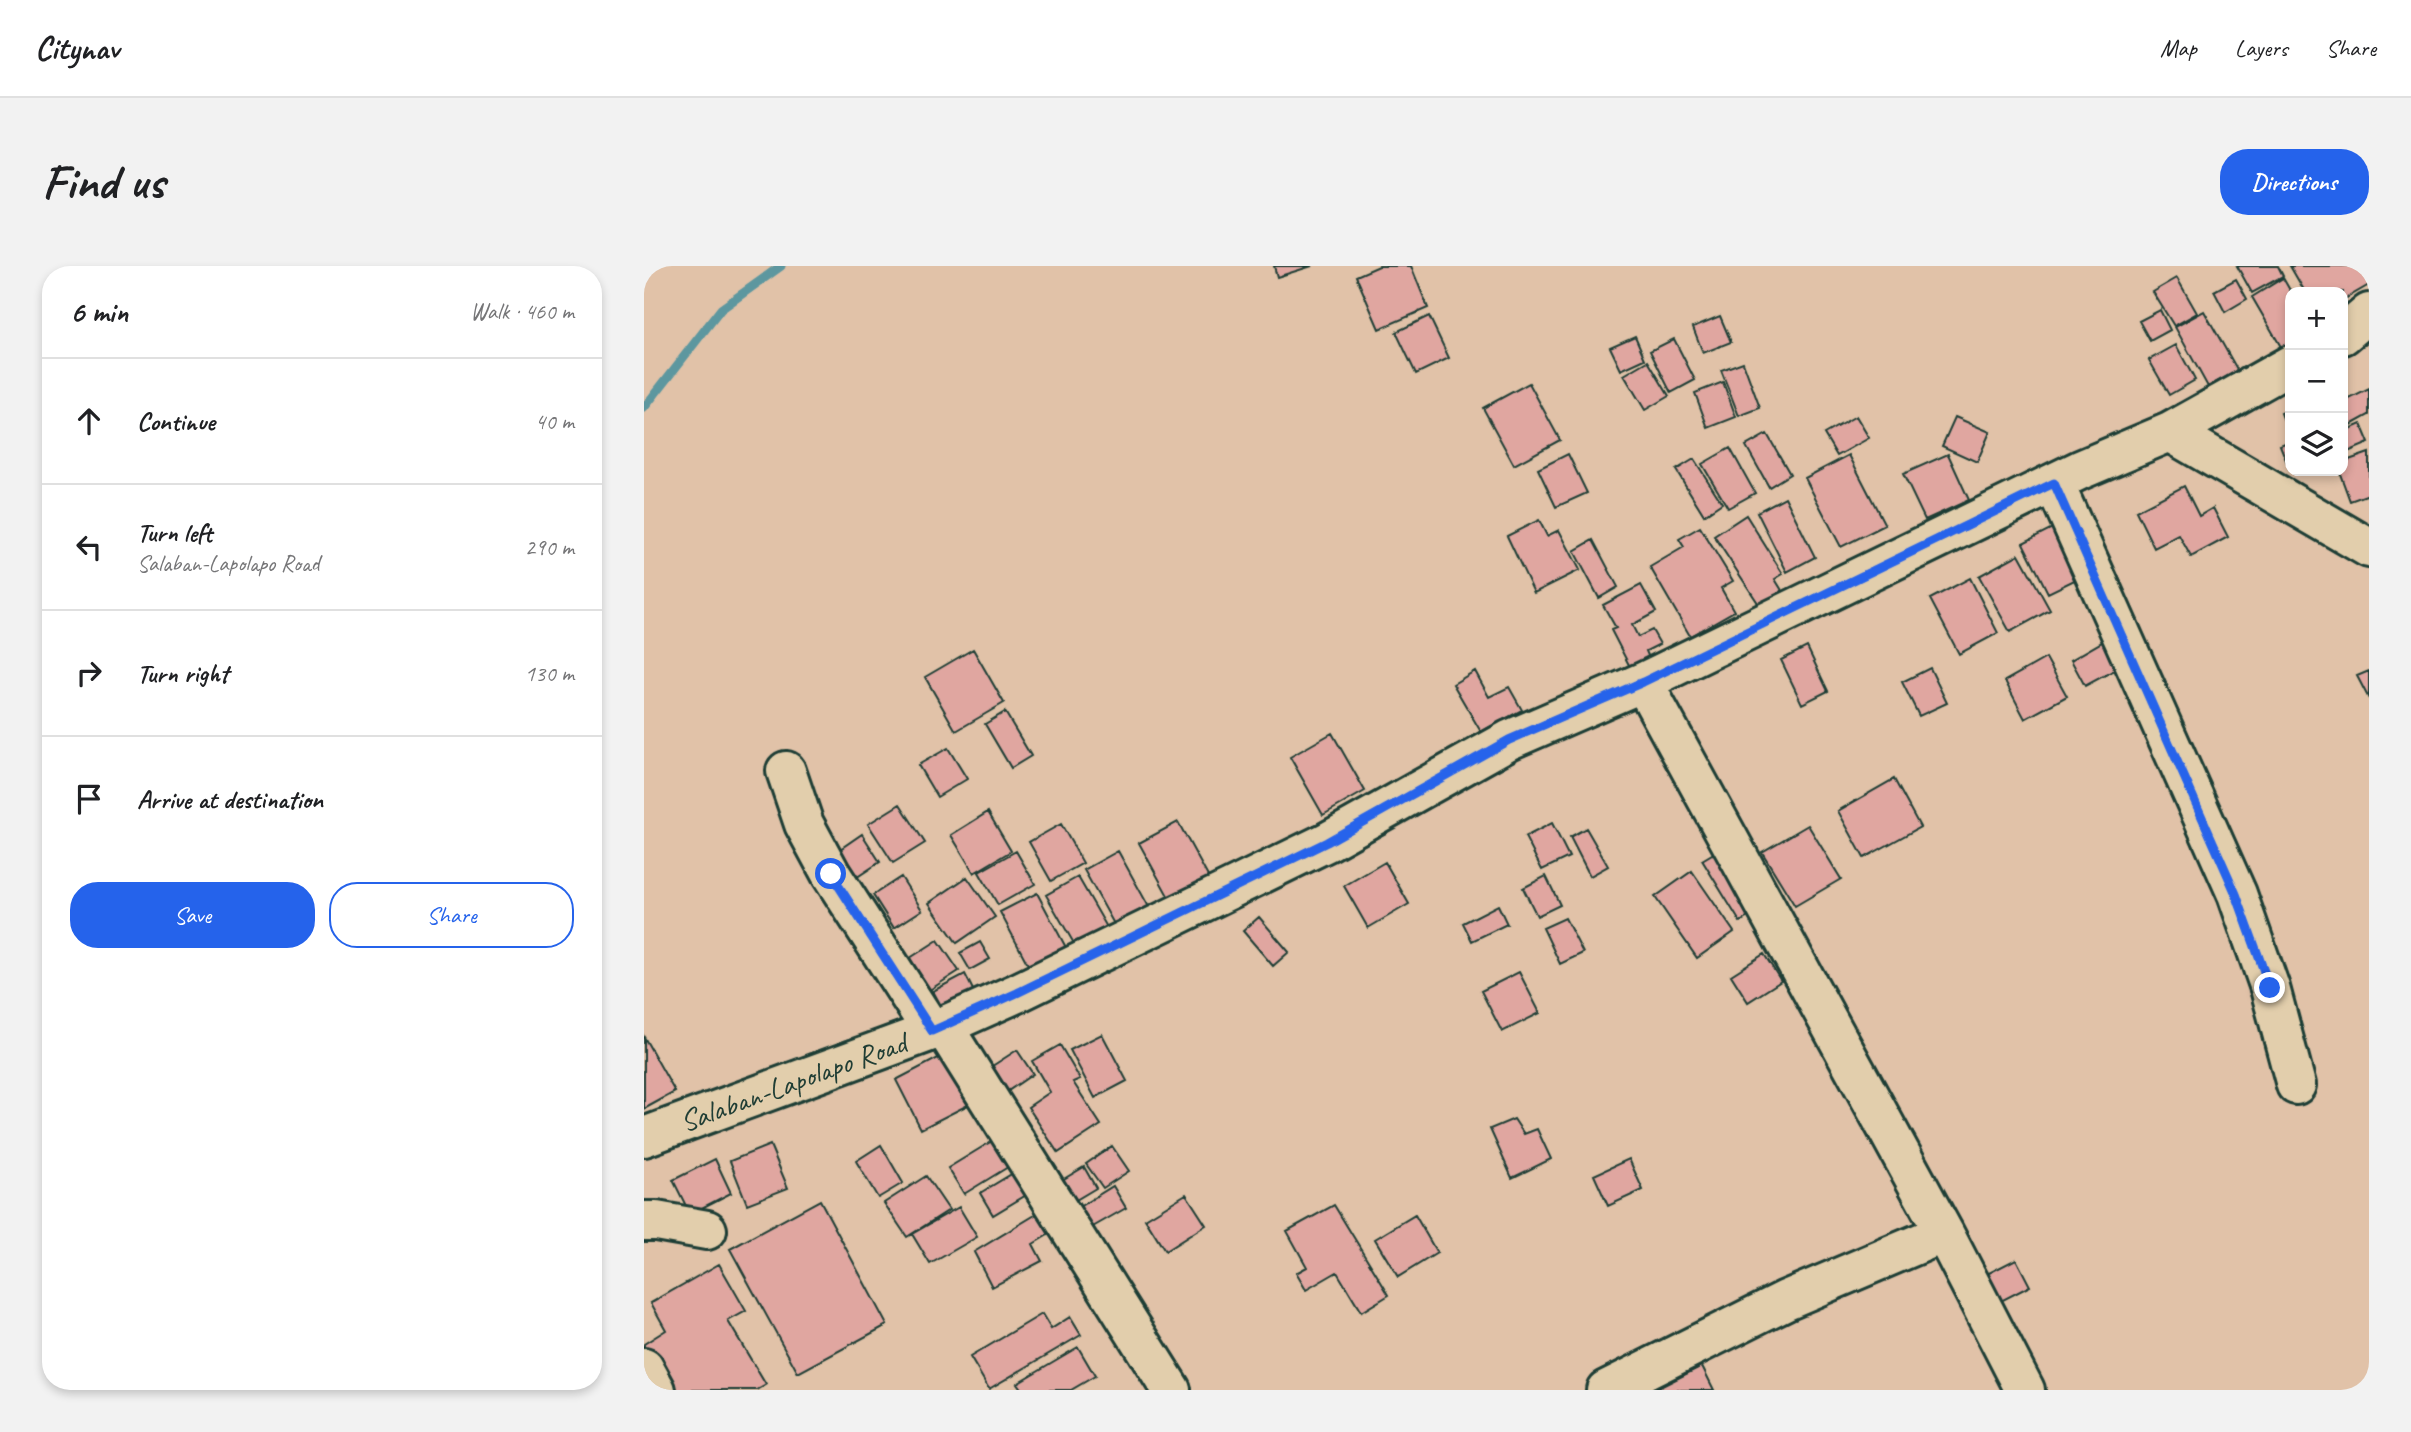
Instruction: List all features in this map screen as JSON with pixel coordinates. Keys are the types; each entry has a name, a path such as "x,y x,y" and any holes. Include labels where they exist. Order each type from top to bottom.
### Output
{"street":[{"path":"2348,331 2369,313"},
{"name":"Salaban-Lapolapo Road","path":"644,1137 937,1028 1017,993 1327,842 1509,740 1643,682 2054,483 2170,432 2285,368"},
{"path":"2170,432 2369,548"},
{"path":"2054,483 2236,894 2270,988 2297,1085"},
{"path":"1643,682 1944,1233 2025,1390"},
{"path":"786,771 804,824 831,874 937,1028 1171,1390"},
{"path":"644,1221 707,1230"},
{"path":"1606,1390 1786,1300 1944,1233"},
{"path":"644,1368 656,1390"}],"building":[{"path":"1274,266 1312,266 1277,277"},
{"path":"1379,266 1411,266 1428,308 1379,329 1356,276"},
{"path":"2237,266 2278,266 2283,276 2252,293"},
{"path":"2290,266 2369,266 2369,285 2348,297 2348,287 2302,287"},
{"path":"2177,278 2197,313 2174,326 2153,292"},
{"path":"2283,278 2288,287 2285,287 2285,352 2284,352 2252,297"},
{"path":"2236,279 2247,299 2225,312 2214,291"},
{"path":"2160,310 2170,330 2150,341 2139,321"},
{"path":"2204,311 2238,371 2208,387 2175,327"},
{"path":"1429,316 1449,358 1416,374 1396,332"},
{"path":"1720,316 1731,342 1703,353 1693,327"},
{"path":"1635,336 1645,359 1621,370 1610,347"},
{"path":"1674,339 1695,380 1671,393 1650,351"},
{"path":"2176,345 2195,380 2169,395 2149,360"},
{"path":"1648,361 1669,396 1645,410 1624,375"},
{"path":"1743,362 1760,408 1739,416 1721,370"},
{"path":"1723,382 1736,417 1708,428 1695,393"},
{"path":"1529,383 1560,440 1514,465 1483,408"},
{"path":"2369,389 2369,415 2349,426 2348,424 2348,400"},
{"path":"1856,416 1869,438 1837,456 1824,434"},
{"path":"1955,417 1990,432 1977,462 1942,446"},
{"path":"2361,424 2369,443 2348,452 2348,430"},
{"path":"1767,434 1790,474 1769,487 1746,446"},
{"path":"2285,443 2285,458 2280,445"},
{"path":"1730,448 1755,493 1728,508 1702,464"},
{"path":"2369,453 2369,494 2350,501 2341,476 2348,476 2348,460"},
{"path":"1568,454 1587,493 1556,507 1538,469"},
{"path":"1948,454 1969,500 1925,520 1903,474"},
{"path":"1849,455 1885,525 1841,547 1805,478"},
{"path":"1694,459 1722,503 1704,515 1676,470"},
{"path":"2184,486 2199,516 2213,508 2228,537 2191,557 2179,535 2154,548 2136,511"},
{"path":"1785,497 1815,557 1787,572 1757,512"},
{"path":"1746,515 1783,574 1775,579 1786,597 1764,612 1714,536"},
{"path":"1539,520 1547,536 1559,530 1580,570 1534,593 1507,536"},
{"path":"2066,521 2091,572 2048,593 2023,543"},
{"path":"1700,527 1733,581 1721,588 1734,611 1690,636 1650,567 1684,547 1679,539"},
{"path":"1593,540 1618,587 1599,598 1574,551"},
{"path":"2019,554 2050,610 2010,632 1979,576"},
{"path":"1970,578 1998,633 1959,654 1930,599"},
{"path":"1641,585 1656,612 1632,625 1638,637 1652,630 1660,644 1646,651 1649,658 1630,667 1611,630 1616,628 1603,605"},
{"path":"2109,638 2124,665 2085,686 2071,660"},
{"path":"1807,647 1828,691 1802,704 1781,660"},
{"path":"973,649 1004,703 956,731 925,677"},
{"path":"2046,658 2067,696 2025,719 2005,681"},
{"path":"1930,668 1947,703 1919,716 1902,682"},
{"path":"1475,671 1489,697 1509,687 1522,710 1481,732 1453,684"},
{"path":"2369,671 2369,699 2357,676"},
{"path":"1005,712 1031,756 1011,768 985,724"},
{"path":"1332,733 1365,791 1323,815 1290,757"},
{"path":"948,748 967,779 937,797 918,765"},
{"path":"1894,779 1920,827 1864,858 1838,811"},
{"path":"900,804 925,843 893,863 868,824"},
{"path":"988,812 1011,851 974,873 951,835"},
{"path":"1178,822 1211,882 1172,903 1139,843"},
{"path":"1552,823 1569,857 1542,870 1525,837"},
{"path":"1061,824 1083,863 1051,881 1029,842"},
{"path":"1808,825 1841,879 1795,906 1762,852"},
{"path":"1586,828 1608,866 1590,876 1570,837"},
{"path":"862,834 880,862 848,883 830,856"},
{"path":"1722,848 1760,910 1740,922 1702,860"},
{"path":"1016,851 1035,884 998,905 979,872"},
{"path":"1118,851 1149,907 1115,926 1084,870"},
{"path":"1385,862 1409,904 1368,928 1344,886"},
{"path":"1692,871 1734,932 1697,958 1655,897"},
{"path":"1546,876 1560,905 1537,916 1523,888"},
{"path":"901,877 922,910 894,928 873,895"},
{"path":"967,877 995,917 957,943 929,903"},
{"path":"1078,877 1108,929 1076,947 1046,895"},
{"path":"1037,893 1070,955 1033,974 1000,912"},
{"path":"1498,905 1507,924 1472,941 1463,923"},
{"path":"1259,917 1289,952 1273,966 1243,931"},
{"path":"1565,918 1583,953 1560,964 1543,928"},
{"path":"938,940 959,971 928,991 907,960"},
{"path":"980,942 990,959 970,970 960,953"},
{"path":"1764,954 1781,981 1748,1002 1731,975"},
{"path":"1519,972 1540,1013 1502,1032 1481,991"},
{"path":"965,974 975,994 944,1011 933,991"},
{"path":"1102,1034 1127,1081 1095,1098 1070,1050"},
{"path":"644,1037 675,1092 644,1109"},
{"path":"1060,1045 1080,1079 1073,1082 1101,1125 1058,1153 1028,1107 1050,1092 1032,1061"},
{"path":"1017,1050 1033,1074 1002,1095 986,1070"},
{"path":"942,1056 968,1105 921,1129 896,1080"},
{"path":"1514,1119 1524,1134 1537,1129 1551,1159 1512,1178 1490,1129"},
{"path":"992,1141 1008,1167 964,1194 948,1168"},
{"path":"770,1145 788,1188 747,1204 730,1161"},
{"path":"881,1145 903,1183 878,1198 856,1161"},
{"path":"1112,1146 1129,1171 1103,1188 1086,1164"},
{"path":"715,1159 731,1193 690,1214 673,1180"},
{"path":"1629,1159 1643,1190 1608,1206 1594,1175"},
{"path":"1084,1167 1096,1188 1064,1207 1052,1186"},
{"path":"1015,1172 1028,1194 993,1215 980,1193"},
{"path":"926,1176 949,1210 907,1237 884,1203"},
{"path":"1113,1186 1126,1208 1091,1228 1079,1207"},
{"path":"1186,1194 1206,1225 1165,1251 1145,1219"},
{"path":"820,1200 887,1325 798,1373 730,1249"},
{"path":"1334,1205 1389,1295 1361,1312 1337,1272 1306,1290 1296,1273 1307,1267 1287,1231"},
{"path":"959,1207 977,1237 930,1264 912,1234"},
{"path":"1040,1212 1053,1232 1033,1244 1042,1261 992,1287 974,1252"},
{"path":"1415,1215 1437,1253 1398,1277 1375,1239"},
{"path":"2016,1259 2030,1286 2001,1301 1987,1274"},
{"path":"719,1264 746,1311 728,1321 766,1385 757,1390 664,1390 644,1358 644,1344 666,1330 651,1303"},
{"path":"1042,1314 1051,1329 1070,1317 1081,1335 989,1389 970,1357"},
{"path":"1078,1347 1095,1376 1071,1390 1022,1390 1017,1383"},
{"path":"1702,1366 1714,1390 1654,1390"}],"waterway":[{"path":"644,408 721,309 781,266"}],"route":[{"path":"831,874 932,1031 1017,993 1327,842 1509,740 1643,682 2054,483 2236,894 2270,988"}]}
